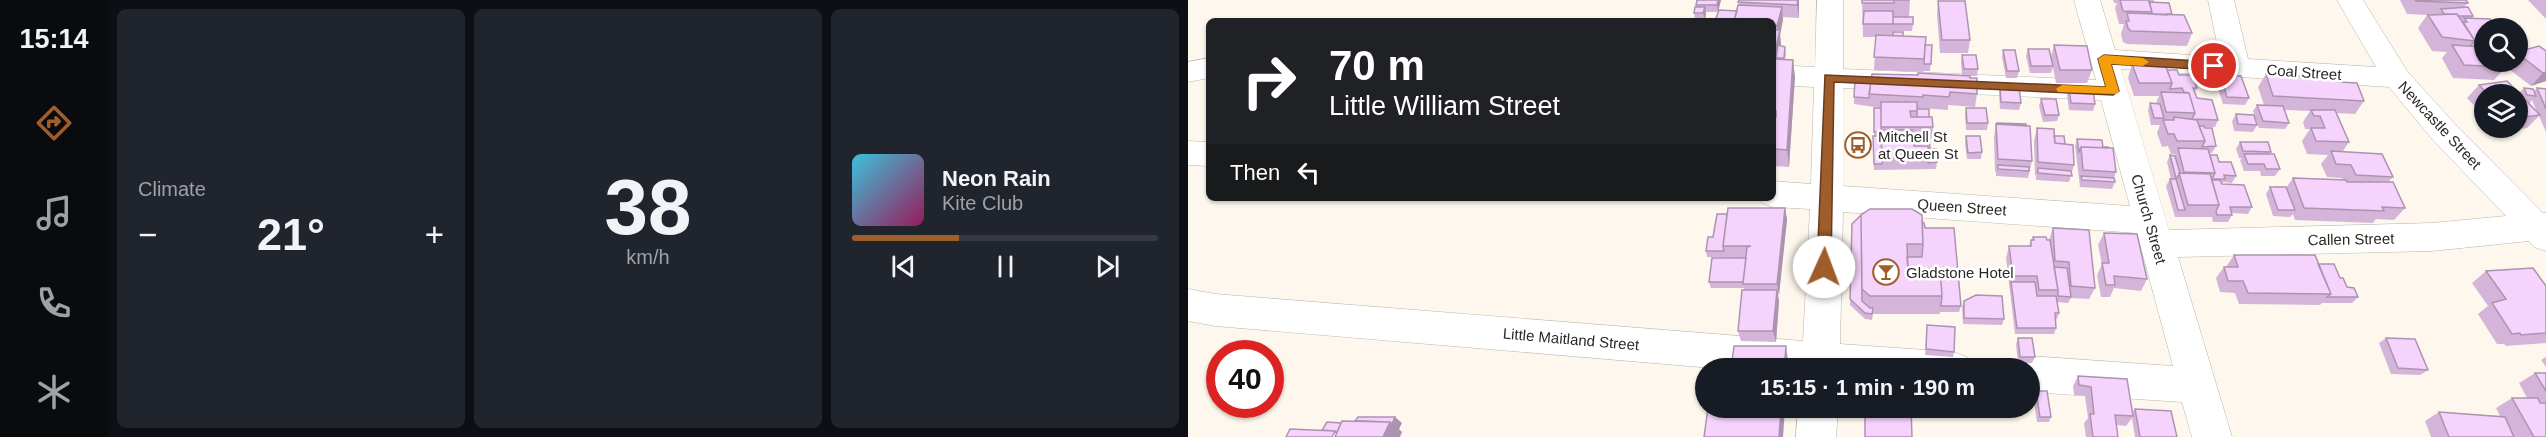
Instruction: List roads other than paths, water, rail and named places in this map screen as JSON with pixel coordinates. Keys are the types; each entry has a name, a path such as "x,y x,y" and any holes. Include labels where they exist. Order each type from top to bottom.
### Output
{"street":[{"path":"1820,358 1827,198 1830,0"},
{"name":"Church Street","path":"2087,0 2212,437"},
{"path":"2221,0 2236,68"},
{"name":"Newcastle Street","path":"2350,0 2397,78 2443,131 2543,230"},
{"name":"Coal Street","path":"2104,59 2397,78"},
{"path":"1188,72 1206,69"},
{"path":"1776,75 2113,91"},
{"path":"1188,153 1206,154"},
{"name":"Queen Street","path":"1776,194 2153,232"},
{"name":"Callen Street","path":"2153,232 2432,237 2543,230"},
{"name":"Little Maitland Street","path":"1188,305 1215,310 1743,358"},
{"path":"2040,375 2197,385"},
{"path":"1816,437 1817,418"}],"place":[{"name":"Mitchell St at Queen St","path":"1858,145"},
{"name":"Gladstone Hotel","path":"1886,272"}]}
